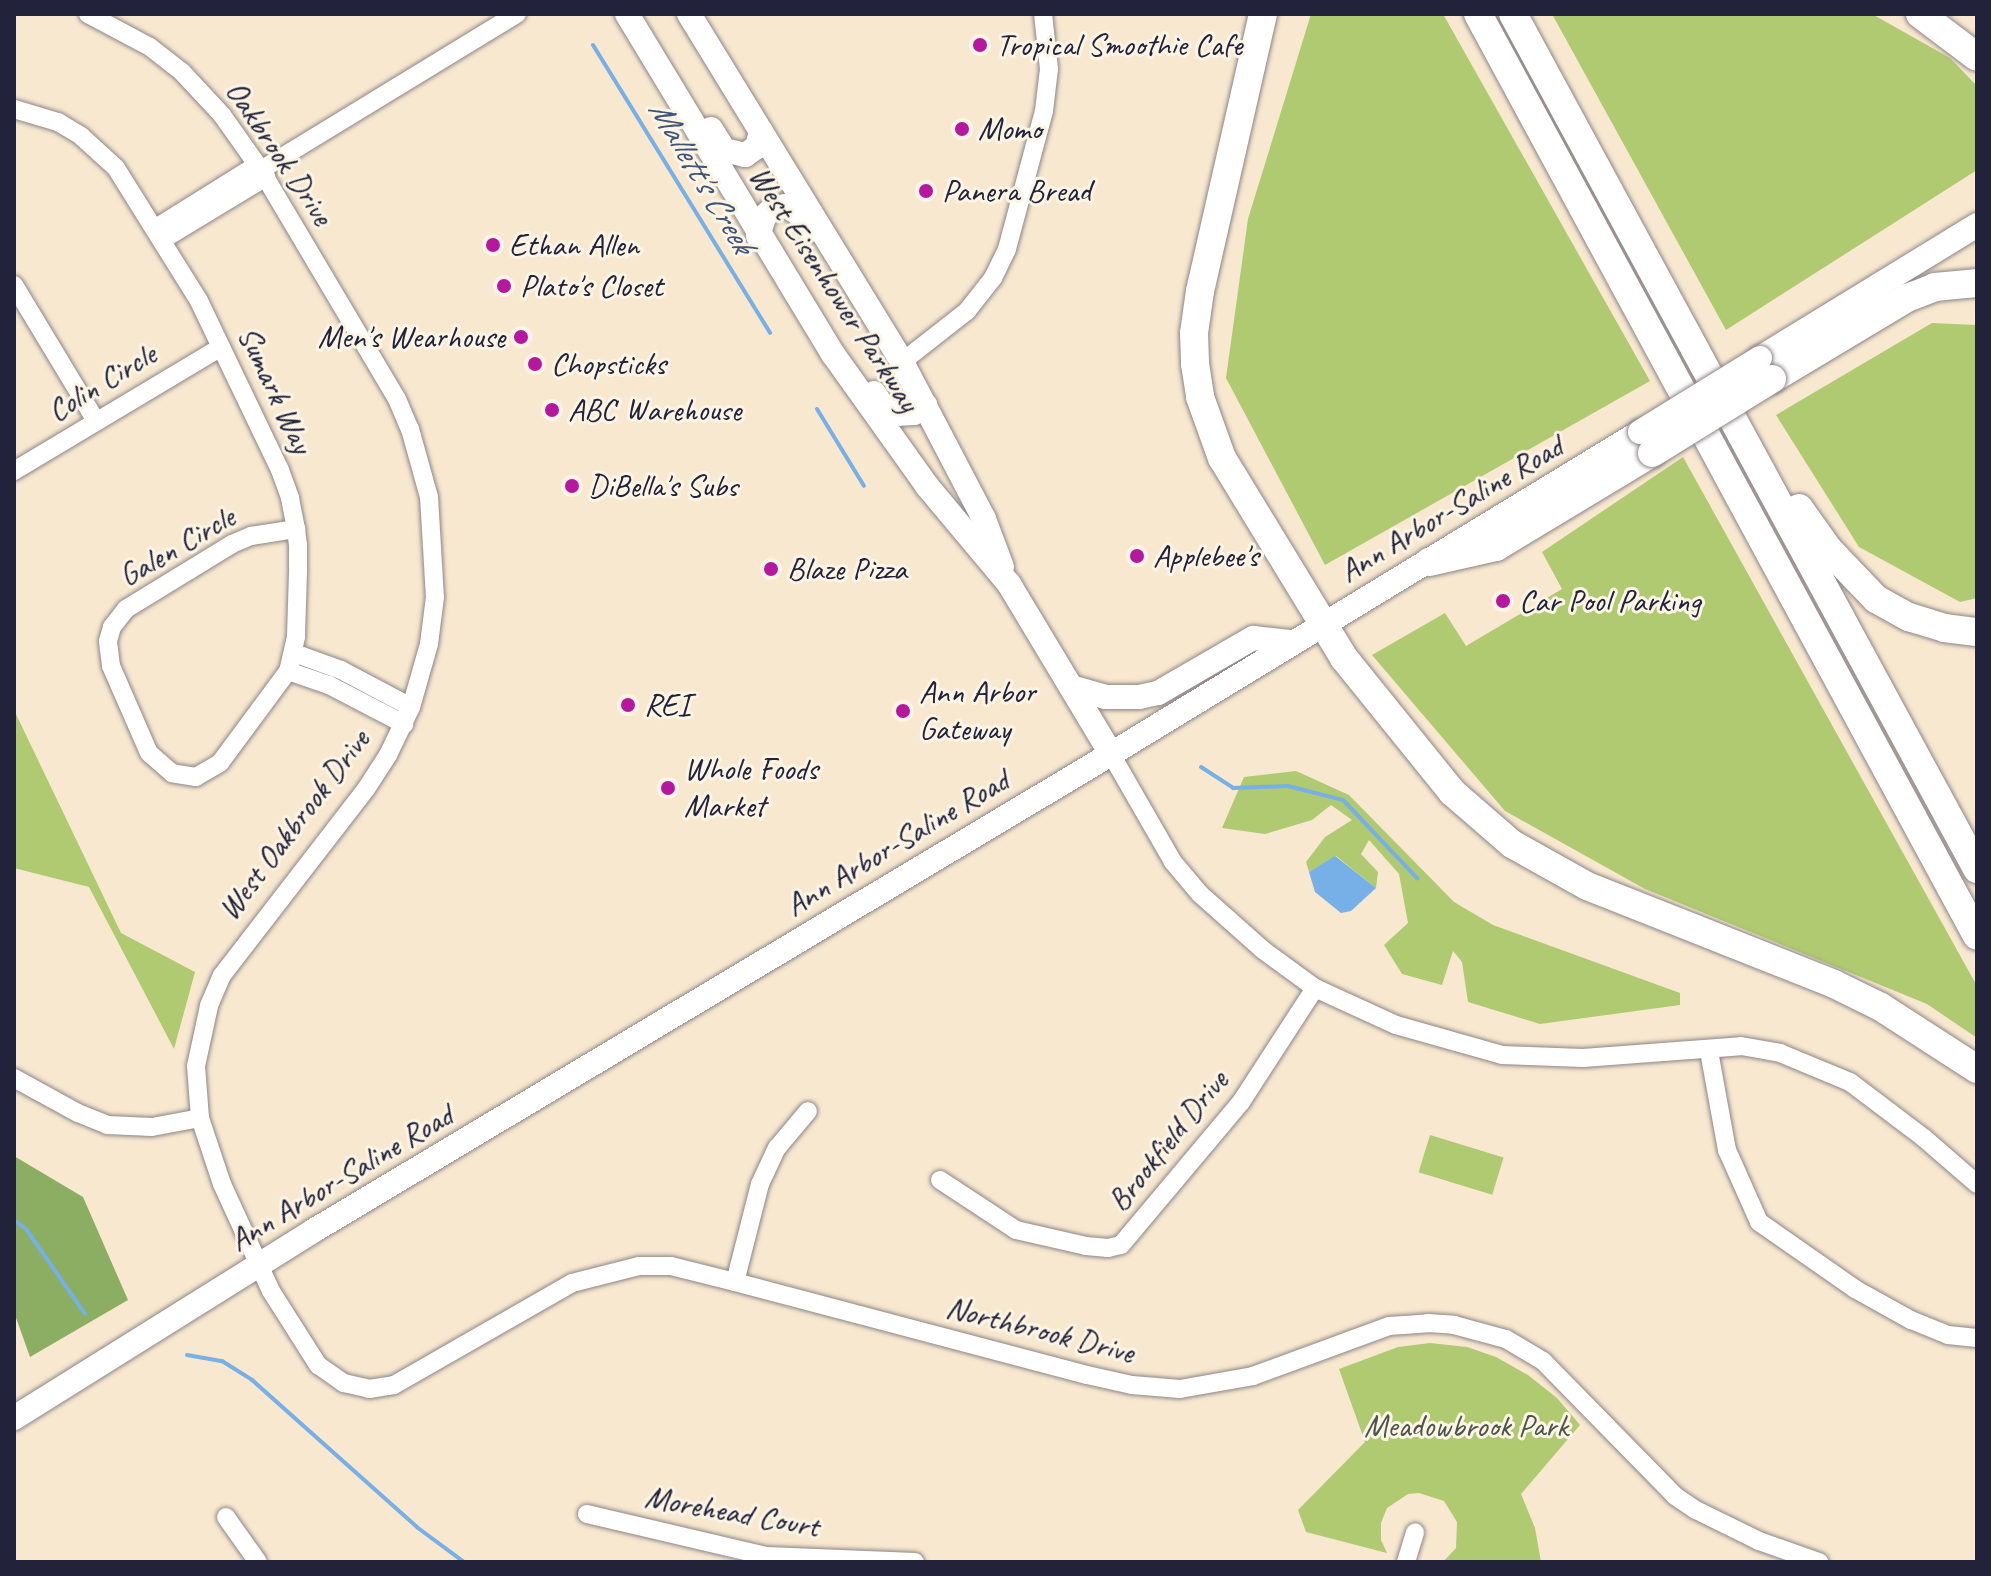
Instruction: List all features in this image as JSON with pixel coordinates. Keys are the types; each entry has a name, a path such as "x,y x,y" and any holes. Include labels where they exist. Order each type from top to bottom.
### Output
{"highway":[{"path":"1263,14 1200,291 1194,333 1195,364 1200,397 1222,458 1321,625 1350,667 1452,792 1512,844 1587,886 1834,984 1881,1007 1977,1069"},
{"path":"1478,14 1977,936"},
{"path":"1513,14 1977,869"},
{"path":"1920,14 1977,57"},
{"path":"1429,562 1496,547 1646,442 1766,369 1907,298 1935,287 1977,283"},
{"path":"1747,443 1837,559 1876,599 1909,617 1944,628 1977,632"}],"main road":[{"name":"West Eisenhower Parkway","path":"627,14 758,236 786,274 833,354 927,486 1009,584 1111,754"},
{"name":"West Eisenhower Parkway","path":"689,14 902,362 984,519 1009,584"},
{"path":"641,35 663,53 724,150 736,155 752,153 761,131"},
{"path":"758,236 764,217 773,208 786,206 797,212 807,222 866,319 881,328"},
{"path":"1766,369 1977,225"},
{"path":"786,274 803,284 885,410 908,414 925,405"},
{"name":"Ann Arbor-Saline Road","path":"14,1418 259,1264 1429,562"},
{"path":"1071,687 1105,697 1139,697 1158,693 1253,638 1292,642"}],"street":[{"name":"Oakbrook Drive","path":"88,14 150,47 182,72 222,115 261,171 380,367"},
{"path":"159,234 517,14"},
{"path":"902,362 967,311 993,278 1004,257 1044,111 1049,69 1043,14"},
{"name":"Sumark Way","path":"14,109 58,122 99,149 159,234 221,347 285,482 296,529 298,572 291,662"},
{"path":"14,285 96,421"},
{"name":"Colin Circle","path":"14,471 221,347"},
{"name":"West Oakbrook Drive","path":"259,1264 222,1184 200,1118 196,1066 200,1039 222,975 366,789 407,716 433,621 434,531 422,465 410,429 380,367"},
{"name":"Galen Circle","path":"291,662 220,763 208,773 182,777 156,764 149,753 111,666 108,641 112,627 126,609 232,544 251,536 296,529"},
{"path":"291,662 329,685 407,716"},
{"path":"1111,754 1173,862 1200,894 1263,950 1315,988 1396,1025 1502,1055 1583,1058 1709,1051 1741,1046 1780,1053 1850,1082 1924,1138 1977,1184"},
{"name":"Brookfield Drive","path":"940,1180 1016,1230 1086,1246 1108,1248 1121,1245 1241,1102 1315,988"},
{"path":"1709,1051 1727,1150 1759,1222 1855,1289 1916,1323 1948,1335 1977,1338"},
{"path":"14,1078 107,1125 152,1127 200,1118"},
{"path":"735,1282 760,1184 777,1148 808,1111"},
{"name":"Northbrook Drive","path":"259,1264 292,1327 318,1365 344,1383 369,1389 394,1385 419,1373 572,1283 639,1266 671,1266 1087,1375 1132,1385 1171,1389 1253,1376 1389,1326 1428,1323 1491,1333 1543,1361 1675,1496 1734,1530 1819,1562"},
{"name":"Morehead Court","path":"587,1514 766,1556 915,1562"},
{"path":"226,1517 258,1562"},
{"path":"1406,1562 1415,1532"}],"green space":[{"path":"1311,14 1443,14 1650,381 1325,565 1226,378 1248,219"},
{"path":"1552,14 1872,14 1950,58 1977,86 1977,170 1726,330"},
{"path":"1932,323 1977,325 1977,598 1960,602 1859,547 1776,415"},
{"path":"1683,457 1977,986 1977,1038 1927,1004 1645,889 1505,811 1372,655 1445,613 1466,646 1562,589 1542,552"},
{"path":"14,710 121,933 195,972 174,1049 89,887 14,868"},
{"path":"1296,771 1349,795 1454,902 1493,925 1680,993 1680,1005 1540,1024 1468,1002 1462,962 1453,951 1442,985 1402,974 1384,945 1408,923 1399,874 1369,840 1361,854 1378,872 1376,888 1336,856 1309,872 1306,862 1325,837 1352,820 1331,805 1312,820 1265,834 1222,828 1244,777"},
{"path":"1430,1135 1504,1158 1492,1195 1419,1172"},
{"path":"14,1156 83,1197 128,1300 30,1357 14,1312"},
{"name":"Meadowbrook Park","path":"1430,1343 1467,1347 1496,1357 1528,1375 1557,1398 1580,1425 1521,1494 1535,1528 1541,1562 1443,1562 1456,1548 1457,1522 1444,1501 1419,1493 1408,1494 1387,1508 1381,1523 1381,1540 1387,1553 1306,1532 1298,1510 1365,1442 1339,1369 1398,1347"}],"water":[{"path":"1335,856 1376,888 1351,911 1341,913 1315,892 1309,872"}],"waterway":[{"name":"Mallett's Creek","path":"593,45 770,333"},
{"name":"Mallett's Creek","path":"817,409 864,486"},
{"name":"Mallett's Creek","path":"1201,767 1233,788 1288,786 1343,800 1417,878"},
{"path":"14,1220 26,1229 85,1314"},
{"path":"187,1355 222,1361 252,1380 418,1528 464,1562"}],"place":[{"name":"Tropical Smoothie Cafe","path":"980,45"},
{"name":"Momo","path":"962,129"},
{"name":"Panera Bread","path":"926,191"},
{"name":"Ethan Allen","path":"493,245"},
{"name":"Plato's Closet","path":"504,286"},
{"name":"Men's Wearhouse","path":"521,337"},
{"name":"Chopsticks","path":"535,364"},
{"name":"ABC Warehouse","path":"552,410"},
{"name":"DiBella's Subs","path":"572,486"},
{"name":"Applebee's","path":"1137,556"},
{"name":"Blaze Pizza","path":"771,569"},
{"name":"Car Pool Parking","path":"1503,601"},
{"name":"REI","path":"628,705"},
{"name":"Ann Arbor Gateway","path":"903,711"},
{"name":"Whole Foods Market","path":"668,788"}]}
